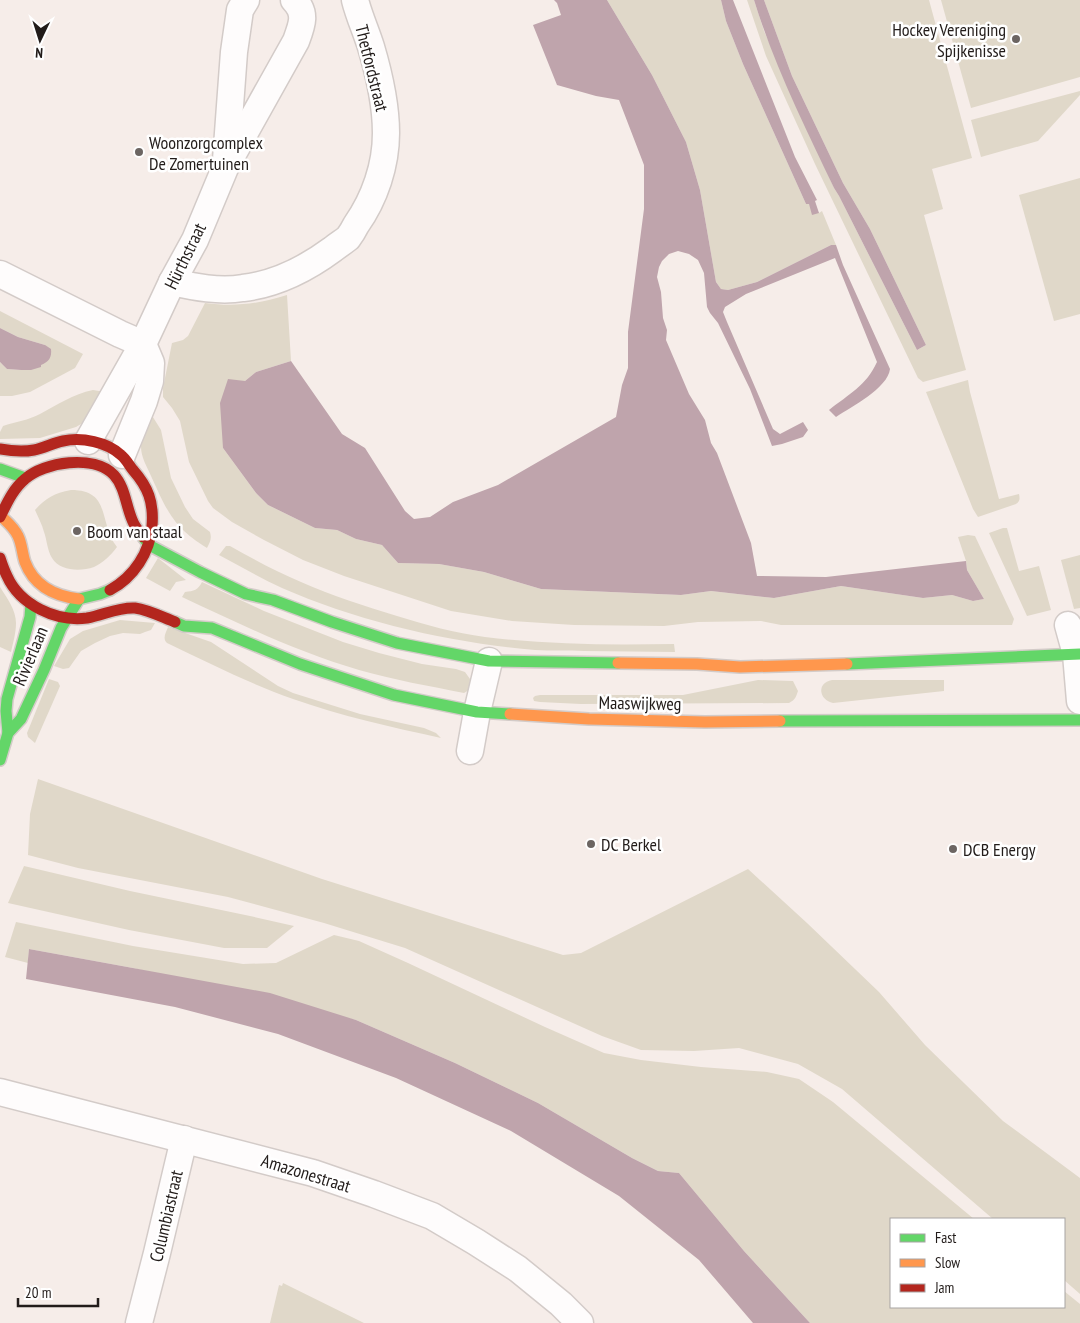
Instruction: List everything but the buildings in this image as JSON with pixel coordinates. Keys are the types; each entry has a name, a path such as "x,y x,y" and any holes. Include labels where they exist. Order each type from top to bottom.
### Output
{"street":[{"name":"Hürthstraat","path":"225,168 234,52 240,10 246,0"},
{"name":"Hürthstraat","path":"82,451 143,344 172,282 195,240 225,168 296,41 302,24 300,6 294,0"},
{"name":"Thetfordstraat","path":"172,282 223,290 259,286 284,278 309,266 348,237 366,212 377,186 384,161 386,133 384,104 379,78 355,0"},
{"path":"0,274 143,344 151,363 150,381 122,455"},
{"path":"0,448 13,451 28,451 67,440 78,440 85,462 98,465 113,474 121,486 134,524 149,545 246,594 273,600 397,643 489,660 687,664 740,667 808,666 1078,654"},
{"path":"97,443 122,455 144,483 150,496 153,528 149,545 132,574 108,592 94,597 79,599 56,595 36,582 24,561 18,534 0,516 12,493 25,478 36,472 97,443"},
{"path":"0,469 25,478"},
{"path":"152,512 164,529"},
{"path":"0,558 7,577 16,590 31,604 48,613 67,618"},
{"path":"120,584 136,588"},
{"path":"260,588 273,600"},
{"name":"Rivierlaan","path":"8,733 21,719 61,628 79,599"},
{"name":"Rivierlaan","path":"0,760 8,733 7,699 30,617 31,604"},
{"name":"Maaswijkweg","path":"67,618 85,618 117,609 134,608 146,610 184,626 212,628 300,664 394,695 477,712 589,720 705,722 1080,720"},
{"name":"Maaswijkweg","path":"198,616 212,628"},
{"path":"1068,625 1078,654 1080,701"},
{"path":"470,752 489,660"},
{"name":"Amazonestraat","path":"0,1092 313,1173 432,1216 518,1269 561,1304 580,1323"},
{"name":"Columbiastraat","path":"139,1323 158,1252 184,1139"}],"shaded area":[{"path":"554,0 607,0 652,75 686,142 700,190 716,282 721,289 728,290 757,282 831,245 836,245 843,265 890,369 883,383 859,402 836,417 829,410 862,384 877,362 835,258 746,294 725,307 723,312 773,429 780,434 803,422 808,430 803,437 772,446 750,389 718,323 707,307 704,273 698,260 689,254 678,251 669,254 662,261 657,277 661,292 663,318 667,330 666,340 689,394 705,420 711,443 717,453 751,543 757,576 826,577 966,561 967,570 984,599 973,601 952,595 923,598 841,586 774,598 711,591 681,595 541,589 484,572 439,564 398,563 382,545 356,539 337,530 315,528 268,505 256,493 223,448 220,403 228,379 245,381 256,372 291,361 342,434 365,448 405,511 414,519 430,517 453,502 498,485 616,417 622,385 628,368 628,332 644,209 644,165 619,100 596,96 557,85 533,25 561,15"},
{"path":"607,0 721,0 726,21 743,64 806,204 809,204 819,213 822,211 836,245 831,245 757,282 728,290 721,289 716,282 700,190 686,142 652,75"},
{"path":"721,0 733,0 795,157 817,200 815,201 819,213 812,215 809,204 806,204 743,64 726,21"},
{"path":"747,0 754,0 764,31 834,188 917,350 926,345 870,229 843,183 792,76 764,0 929,0 972,158 932,169 943,209 924,215 966,370 923,382 918,378 815,164 766,56"},
{"path":"754,0 764,0 792,76 843,183 870,229 926,345 917,350 801,119 780,72"},
{"name":"Hockey Vereniging Spijkenisse","path":"941,0 1080,0 1080,77 971,108"},
{"path":"1080,91 1080,95 1038,141 981,157 971,120"},
{"path":"1080,178 1080,314 1054,321 1019,195"},
{"path":"287,295 291,361 256,372 245,381 223,448 256,493 268,505 315,528 337,530 356,539 382,545 398,563 439,564 484,572 541,589 681,595 711,591 774,598 841,586 923,598 952,595 973,601 984,599 967,570 958,537 968,535 975,536 1014,619 1012,625 781,625 761,621 698,622 664,626 574,625 512,621 451,611 344,576 303,560 232,522 213,508 189,462 180,421 163,397 172,343 183,340 188,336 205,303 246,304"},
{"path":"0,311 83,354 75,368 30,392 12,396 0,396 0,362 7,369 21,370 45,345 18,337 0,328"},
{"path":"0,328 18,337 45,345 51,349 49,359 41,367 31,370 7,369 0,362"},
{"path":"968,380 999,499 1019,494 1020,497 1016,504 978,517 973,509 926,392"},
{"path":"93,390 105,392 86,421 76,427 40,438 0,439 0,432 3,426 36,416 72,397"},
{"path":"151,414 161,430 171,478 185,507 193,519 210,532 211,539 207,548 186,533 172,517 144,462 141,443"},
{"path":"71,490 84,491 99,502 111,538 117,547 104,561 89,569 65,568 52,558 35,510 51,497"},
{"path":"1007,528 1019,571 1039,566 1051,610 1027,616 989,533"},
{"path":"226,546 230,546 283,574 325,592 430,626 509,640 556,643 674,644 675,652 535,650 471,642 406,629 342,611 282,588 219,555"},
{"path":"1080,555 1080,608 1074,609 1061,560"},
{"path":"158,558 186,580 176,582 170,591 146,578"},
{"path":"202,582 264,611 343,642 422,664 465,672 470,679 469,690 464,693 411,683 359,670 313,655 182,597 185,592 193,591"},
{"path":"0,587 11,604 16,618 16,630 11,652 0,647"},
{"path":"120,620 155,623 151,630 140,634 123,633 110,636 95,643 81,651 69,668 63,669 54,666 70,639 83,631"},
{"path":"168,627 211,642 278,686 293,693 360,714 424,728 436,733 441,738 329,711 261,687 167,643 165,633"},
{"path":"49,679 58,682 60,686 35,743 28,737 27,733"},
{"path":"758,680 793,681 798,691 793,701 789,703 581,704 540,702 534,701 533,698 540,695 683,695"},
{"path":"832,680 944,680 944,691 833,703 825,699 821,692 823,684"},
{"path":"38,779 322,879 563,955 581,953 748,869 879,992 925,1045 1003,1121 1080,1178 1080,1294 1065,1281 1065,1218 992,1218 842,1089 798,1064 739,1048 694,1051 641,1050 602,1036 405,948 324,923 228,897 78,868 28,855 30,814"},
{"path":"24,866 294,926 267,948 224,948 129,930 8,903"},
{"path":"16,922 133,946 243,964 276,963 334,935 359,941 604,1053 641,1060 701,1067 767,1072 799,1079 833,1102 973,1218 890,1218 890,1308 1065,1308 1065,1292 1080,1304 1080,1323 810,1323 744,1251 679,1173 658,1171 632,1158 538,1103 455,1063 356,1020 133,968 29,949 28,963 5,957"},
{"path":"29,949 270,993 356,1020 455,1063 538,1103 632,1158 658,1171 679,1173 744,1251 810,1323 753,1323 699,1260 619,1196 511,1131 396,1078 278,1034 175,1007 26,979"},
{"path":"283,1283 364,1323 270,1323 279,1285 282,1286"}],"traffic: fast":[{"path":"0,469 25,478"},
{"path":"143,537 149,545 246,594 273,600 397,643 489,661 618,663"},
{"path":"0,760 8,733 21,719 61,628 79,599 110,590"},
{"path":"8,733 7,699 30,617 31,604"},
{"path":"175,622 184,626 212,628 300,664 394,695 477,712 510,714"},
{"path":"847,664 1080,654"},
{"path":"780,721 1080,720"}],"traffic: slow":[{"path":"0,515 16,533 25,562 39,583 53,592 79,599"},
{"path":"618,663 697,664 740,667 847,664"},
{"path":"510,714 589,719 705,722 780,721"}],"traffic: jam":[{"path":"0,449 30,451 63,441 86,440 109,447 126,460 143,483 149,495 152,510 151,536 144,554 133,571 119,585 110,590"},
{"path":"0,517 17,487 33,473 44,468 69,463 94,464 105,468 118,480 134,524 143,537"},
{"path":"0,558 7,576 21,595 30,603 51,614 75,619 135,608 175,622"}],"place":[{"name":"Hockey Vereniging Spijkenisse","path":"1016,39"},
{"name":"Woonzorgcomplex De Zomertuinen","path":"139,152"},
{"name":"Boom van staal","path":"77,531"},
{"name":"DC Berkel","path":"591,844"},
{"name":"DCB Energy","path":"953,849"}]}
